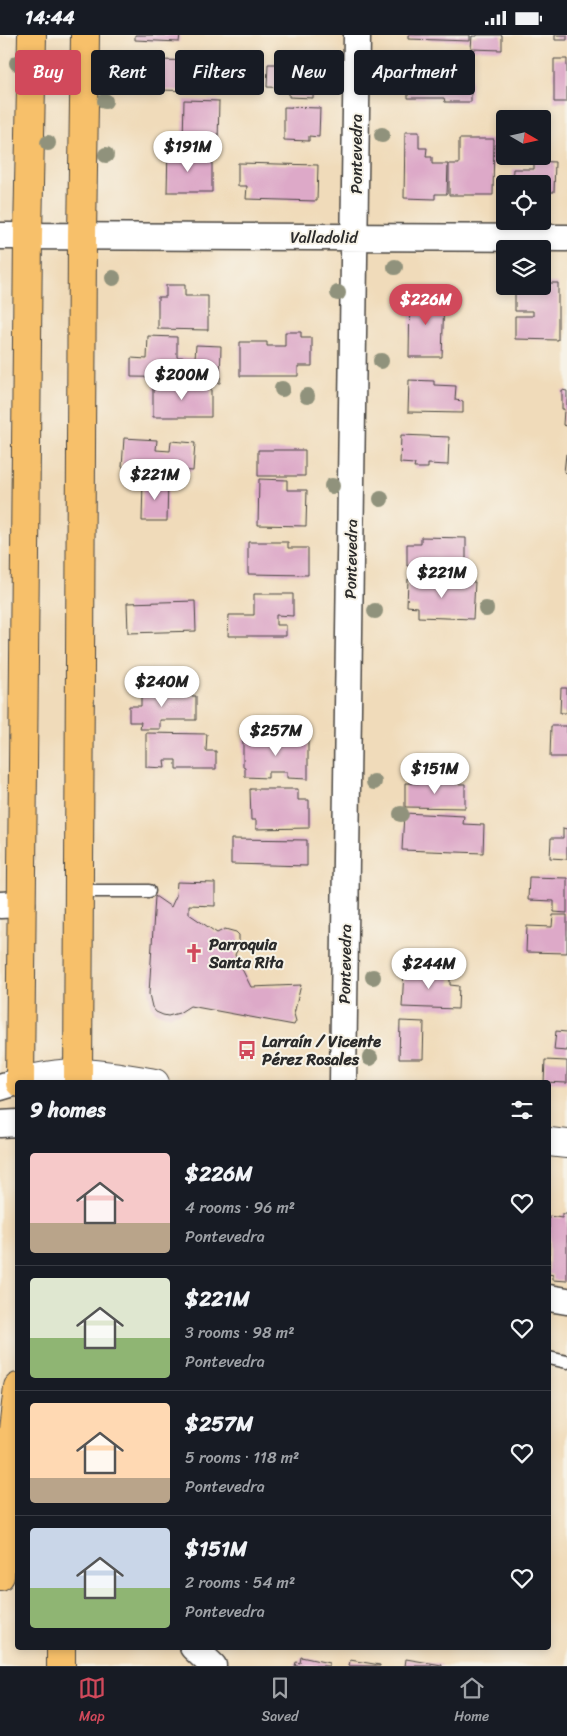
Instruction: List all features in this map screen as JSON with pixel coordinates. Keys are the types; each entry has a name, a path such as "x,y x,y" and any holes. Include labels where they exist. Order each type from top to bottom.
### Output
{"main road":[{"path":"13,1083 11,904 32,35"},
{"path":"78,1078 82,235 85,35"},
{"path":"0,1575 15,1413"},
{"path":"61,1650 61,1666"}],"street":[{"name":"Pontevedra","path":"343,1080 357,35"},
{"name":"Valladolid","path":"0,236 567,238"},
{"path":"26,1080 49,1075 78,1078 108,1075 137,1080"},
{"path":"0,1124 15,1123"},
{"path":"551,1142 567,1144"},
{"path":"551,1298 567,1301"},
{"path":"196,1650 213,1666"}],"lane":[{"path":"79,891 149,891"},
{"path":"551,1358 567,1362"}],"building":[{"path":"135,35 180,35 179,42 135,40"},
{"path":"408,35 470,35 470,41 408,39"},
{"path":"502,35 502,50 471,49 472,36"},
{"path":"555,35 567,35 567,40 555,40"},
{"path":"554,59 567,59 567,102 554,102"},
{"path":"165,60 175,60 175,90 165,90"},
{"path":"268,64 274,64 274,87 267,87"},
{"path":"289,95 313,95 313,98 289,97"},
{"path":"408,95 471,95 471,102 445,102 444,98 408,98"},
{"path":"184,100 219,101 218,141 183,141"},
{"path":"284,107 320,108 319,137 309,136 309,141 284,140"},
{"path":"405,132 419,132 419,148 427,148 426,157 432,157 432,164 448,164 447,194 435,194 435,199 404,198"},
{"path":"459,139 494,139 493,195 449,195 449,164 459,164"},
{"path":"168,146 184,146 183,158 212,159 212,192 167,192"},
{"path":"551,162 555,162 554,192 551,192 551,175 513,175 513,169 534,169 534,165 551,165"},
{"path":"238,163 318,165 317,201 246,199 247,186 238,186"},
{"path":"551,283 558,283 558,340 515,339 515,316 533,316 533,311 515,311 515,295 551,295"},
{"path":"166,285 185,285 185,296 208,296 208,330 158,329 158,297 166,297"},
{"path":"410,293 430,293 430,298 444,298 442,357 409,357"},
{"path":"285,332 301,332 301,338 312,338 312,366 298,366 298,376 240,376 240,342 267,342 267,346 285,346"},
{"path":"148,336 177,337 177,357 195,358 196,345 221,346 220,383 204,382 204,378 131,377 131,358 147,359"},
{"path":"409,380 434,381 434,385 456,386 455,400 463,401 463,413 408,412"},
{"path":"153,386 211,386 211,417 153,417"},
{"path":"562,390 567,391 567,426 563,425"},
{"path":"401,435 449,437 448,465 428,464 428,468 414,468 415,464 400,463"},
{"path":"124,438 157,440 156,450 170,451 171,441 195,443 193,471 122,467"},
{"path":"258,450 305,450 305,476 258,476"},
{"path":"567,454 567,473 564,472"},
{"path":"259,479 287,480 287,490 307,490 306,526 258,525"},
{"path":"143,481 168,482 167,521 142,521"},
{"path":"421,537 466,538 466,567 407,566 407,544 421,544"},
{"path":"248,542 288,542 288,548 308,548 308,575 248,574"},
{"path":"408,579 475,582 473,619 418,617 418,607 407,606"},
{"path":"254,594 293,594 293,616 276,615 276,625 286,625 286,636 228,636 229,615 254,615"},
{"path":"195,601 196,631 128,633 127,603"},
{"path":"141,688 171,689 171,696 196,696 196,720 160,720 160,729 140,729 141,722 129,722 129,706 141,706"},
{"path":"561,688 567,688 567,713 560,713"},
{"path":"551,726 567,726 567,757 550,757"},
{"path":"146,733 207,734 206,751 216,751 216,769 176,769 176,760 164,760 165,768 146,767"},
{"path":"243,738 308,739 308,779 287,778 287,772 268,772 268,778 245,777"},
{"path":"405,783 465,784 465,808 405,807"},
{"path":"250,789 298,789 298,800 309,800 309,828 256,829 256,820 251,820"},
{"path":"404,813 464,816 463,824 484,825 483,853 402,850"},
{"path":"563,828 567,829 567,859 550,858 551,838 563,838"},
{"path":"231,839 307,840 307,866 231,864"},
{"path":"529,877 567,878 567,913 554,912 554,901 528,900"},
{"name":"Parroquia Santa Rita","path":"177,882 215,883 215,906 189,905 189,914 217,933 225,929 236,932 239,935 239,946 235,955 251,987 301,985 294,1014 296,1021 294,1025 190,1006 179,1013 168,1016 156,1012 152,1007 149,994 155,896 171,907 176,896"},
{"path":"553,915 567,915 567,953 526,952 527,926 552,927"},
{"path":"404,970 450,971 450,985 459,986 458,1009 402,1007"},
{"path":"400,1021 424,1022 423,1059 399,1059"},
{"path":"556,1031 567,1032 567,1051 554,1050"},
{"path":"545,1060 567,1061 567,1083 544,1080"},
{"path":"562,1214 567,1214 567,1281 553,1280 553,1275 551,1274 551,1216 562,1218"},
{"path":"301,1657 329,1663 329,1666 295,1666 296,1662 300,1663"},
{"path":"406,1659 442,1665 442,1666 405,1666"},
{"path":"350,1660 380,1665 380,1666 349,1666"}],"place":[{"name":"Parroquia Santa Rita","path":"194,953"},
{"name":"Larraín / Vicente Pérez Rosales","path":"247,1050"}]}
